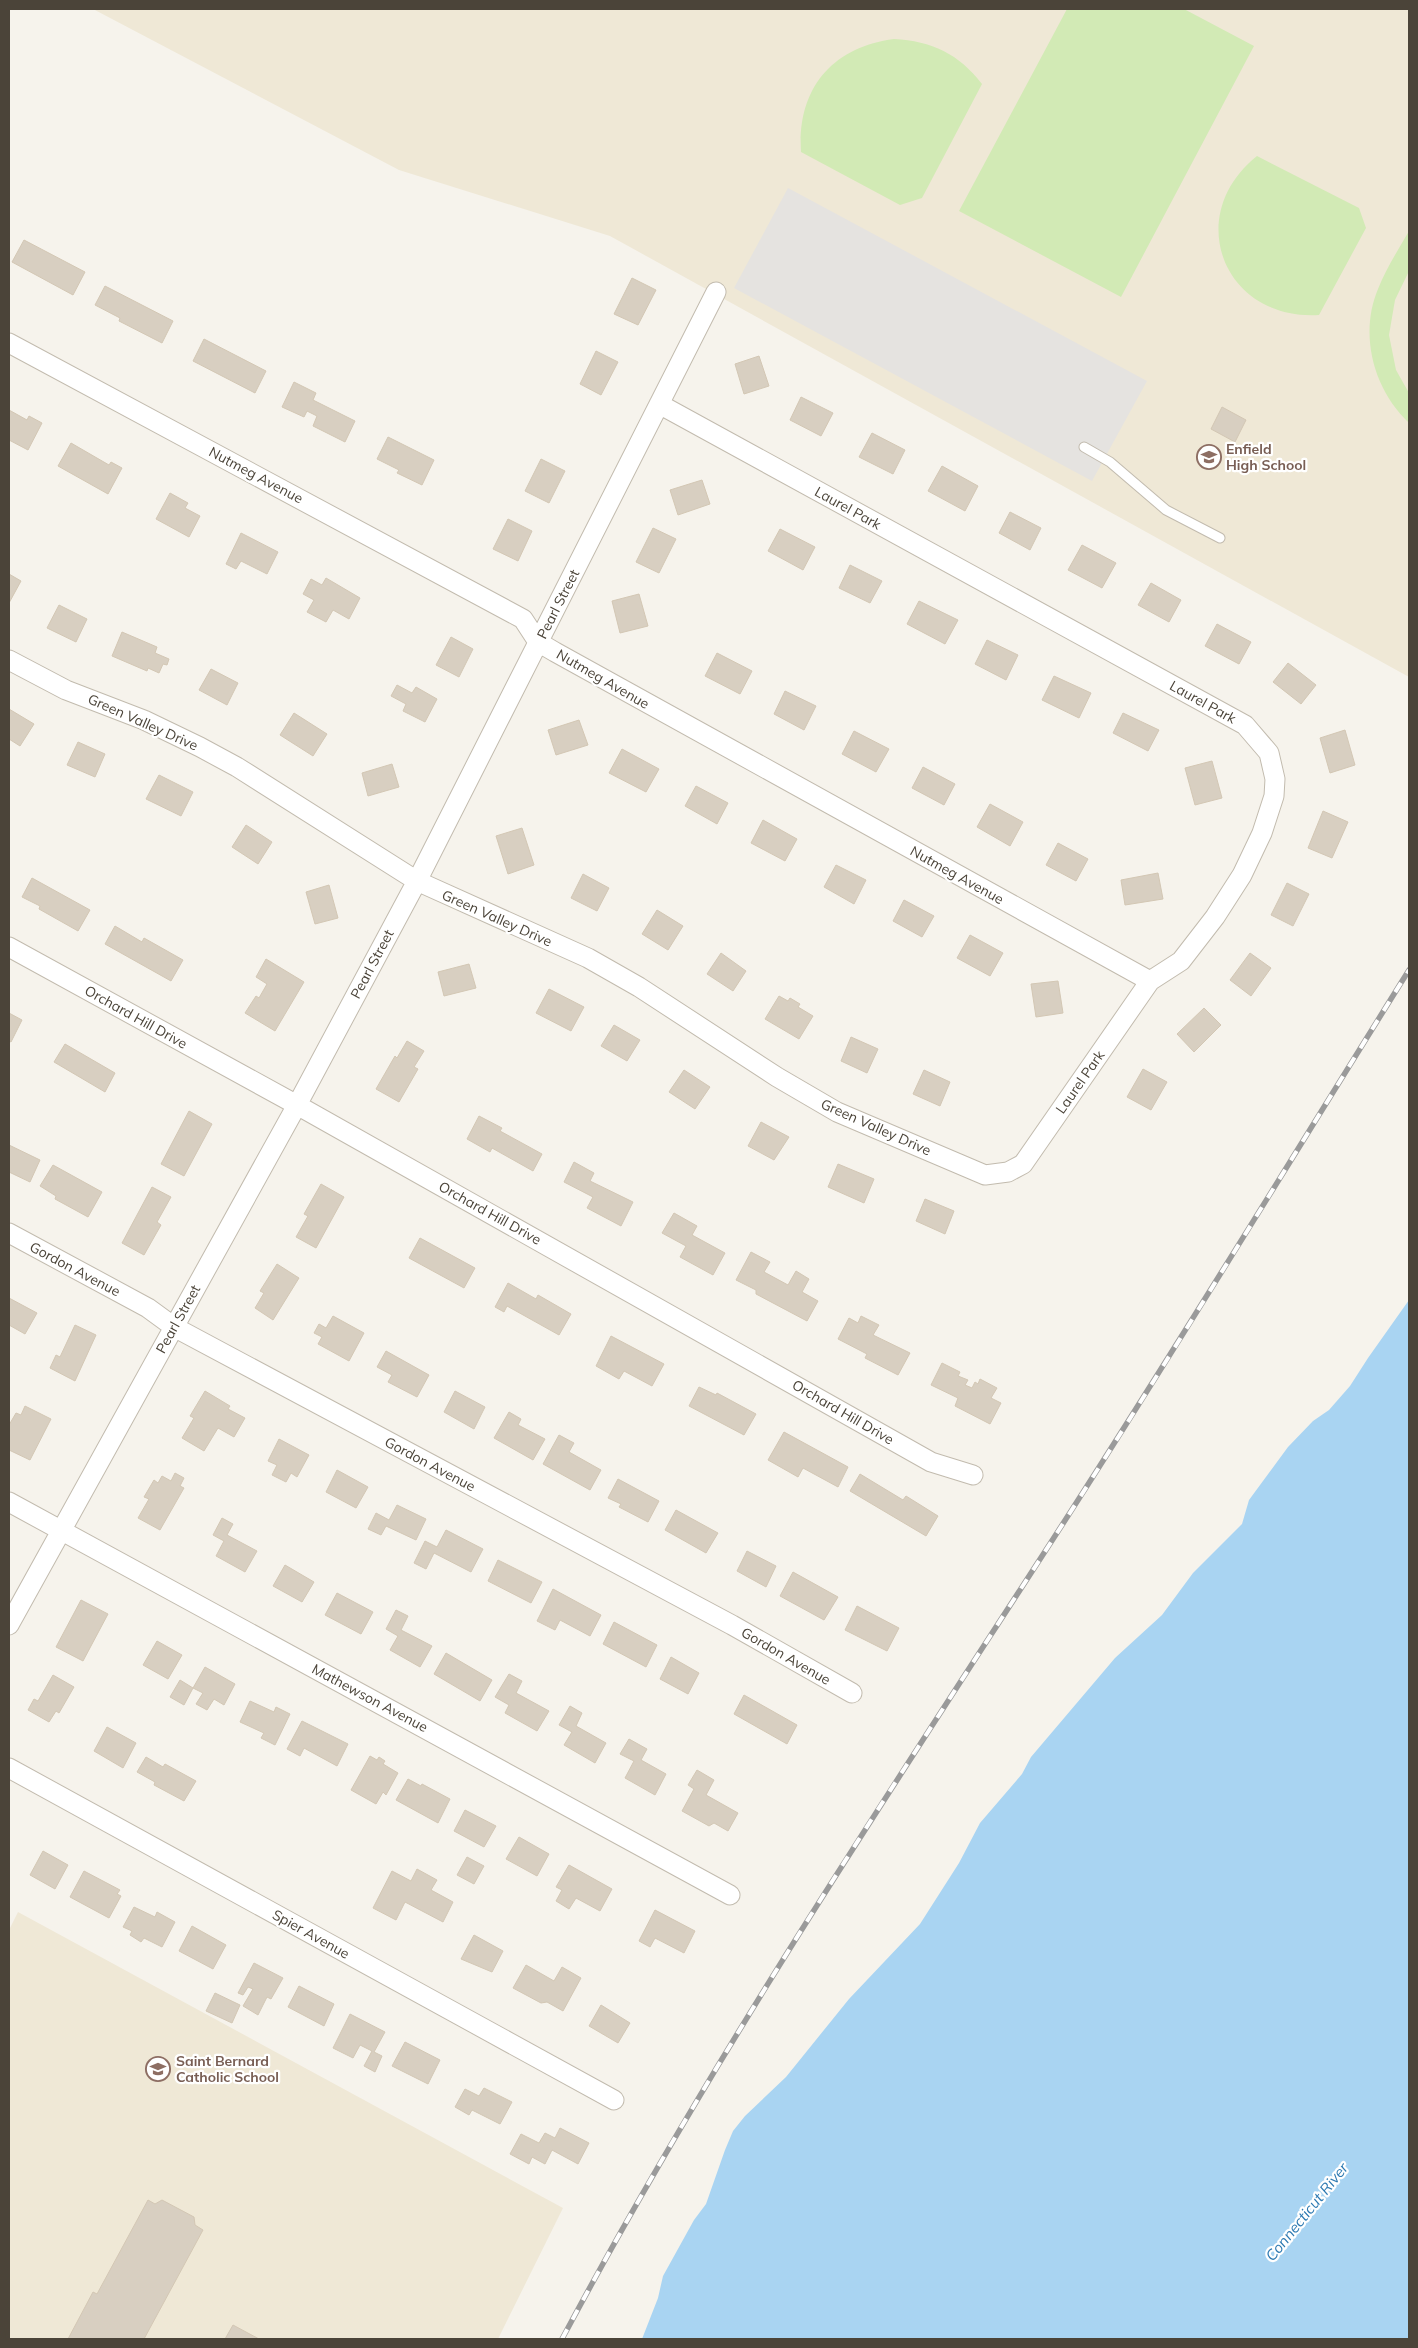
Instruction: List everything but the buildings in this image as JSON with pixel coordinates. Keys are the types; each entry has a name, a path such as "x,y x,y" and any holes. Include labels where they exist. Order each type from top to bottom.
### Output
{"street":[{"name":"Pearl Street","path":"9,1625 297,1105 417,881 716,292"},
{"name":"Nutmeg Avenue","path":"9,343 523,619 538,642 690,728 1150,981"},
{"name":"Laurel Park","path":"659,404 1245,725 1269,752 1275,778 1274,796 1262,833 1242,875 1215,917 1181,961 1150,981 1023,1164 1008,1172 984,1175"},
{"name":"Green Valley Drive","path":"9,660 66,690 144,720 200,747 237,767 417,881 588,958 639,986 777,1077 837,1112 984,1175"},
{"name":"Orchard Hill Drive","path":"9,947 297,1105 931,1462 973,1475"},
{"name":"Gordon Avenue","path":"9,1233 148,1308 174,1327 732,1625 852,1693"},
{"name":"Mathewson Avenue","path":"9,1502 730,1895"},
{"name":"Spier Avenue","path":"9,1768 614,2100"}],"lane":[{"path":"1084,447 1110,462 1166,510 1220,538"}],"shaded area":[{"name":"Enfield High School","path":"93,9 1409,9 1409,677 610,236 399,170"},
{"path":"788,188 1147,381 1092,481 734,288"},
{"name":"Saint Bernard Catholic School","path":"18,1912 563,2208 498,2339 9,2339 9,1930"}],"green space":[{"path":"1067,9 1184,9 1254,46 1121,297 959,211"},
{"path":"894,39 921,43 944,51 964,65 982,84 922,198 900,205 801,152 801,129 805,109 812,91 823,75 836,62 853,51"},
{"path":"1257,156 1359,208 1366,228 1319,315 1286,312 1259,301 1238,283 1224,260 1219,234 1222,207 1234,180"},
{"path":"1409,231 1409,271 1395,300 1389,335 1396,370 1409,393 1409,423 1386,394 1378,378 1370,342 1370,324 1372,306 1378,289 1388,267"}],"water":[{"name":"Connecticut River","path":"1409,1300 1409,2339 642,2339 658,2298 663,2276 694,2220 706,2204 733,2131 745,2116 786,2077 849,1999 920,1924 959,1863 980,1823 1022,1774 1031,1757 1115,1658 1162,1615 1193,1573 1242,1524 1249,1500 1288,1447 1313,1421 1329,1410 1350,1386"}],"railway":[{"path":"562,2339 617,2238 734,2039 856,1843 1137,1408 1409,970"}],"place":[{"name":"Enfield High School","path":"1209,457"},
{"name":"Saint Bernard Catholic School","path":"158,2069"}]}
